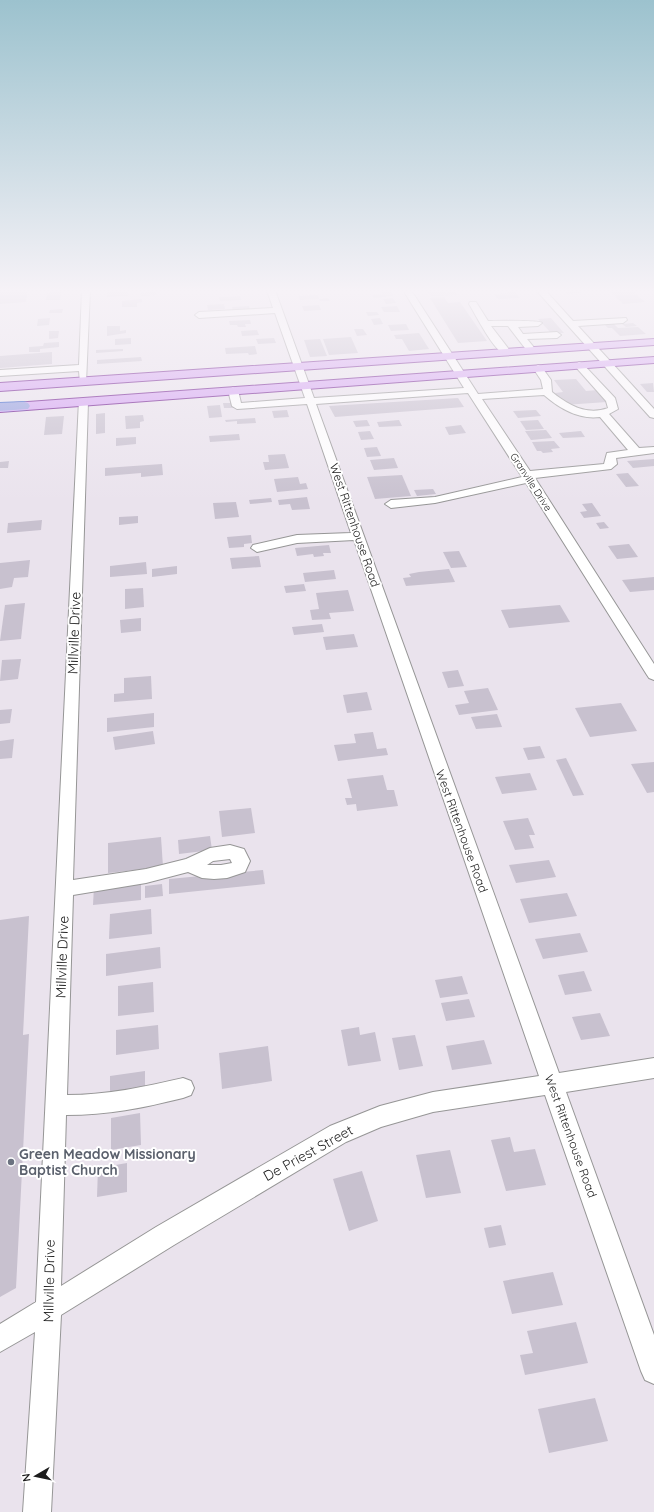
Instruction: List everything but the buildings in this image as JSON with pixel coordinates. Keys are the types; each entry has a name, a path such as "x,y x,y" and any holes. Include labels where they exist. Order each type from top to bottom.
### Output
{"highway":[{"path":"0,407 23,406"}],"main road":[{"path":"0,387 372,361"},
{"path":"23,406 233,390 309,393 333,383 647,361"}],"street":[{"path":"82,361 83,381"},
{"name":"West Rittenhouse Road","path":"296,361 654,1371"},
{"name":"Granville Drive","path":"450,361 529,477 654,675"},
{"path":"604,361 654,415"},
{"path":"309,393 340,399 406,394 546,392 569,408 589,415 604,414 614,409 611,400 579,365"},
{"path":"0,373 82,368"},
{"path":"538,368 546,380 548,390 546,392"},
{"path":"12,386 13,372"},
{"path":"397,378 406,394"},
{"path":"370,380 378,396"},
{"path":"333,383 340,399"},
{"name":"Millville Drive","path":"37,1512 48,1345 48,1308 83,402"},
{"path":"604,414 636,452"},
{"path":"391,504 435,500 529,477 607,467 611,464 611,454 654,450"},
{"path":"257,548 296,540 358,536"},
{"path":"64,889 146,876 190,865"},
{"name":"De Priest Street","path":"0,1339 165,1236 338,1134 380,1116 433,1102 553,1085 654,1068"},
{"path":"56,1105 98,1105 134,1100 182,1088"}],"place":[{"name":"Green Meadow Missionary Baptist Church","path":"11,1162"}]}
